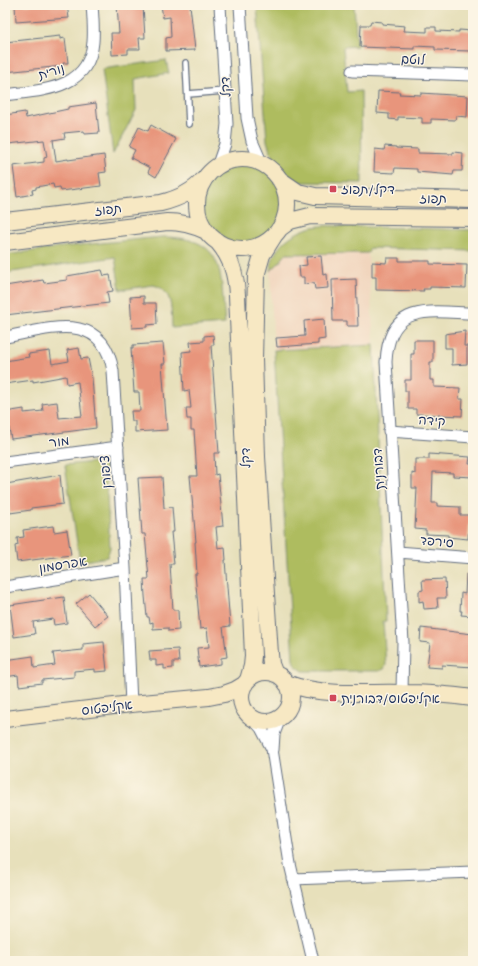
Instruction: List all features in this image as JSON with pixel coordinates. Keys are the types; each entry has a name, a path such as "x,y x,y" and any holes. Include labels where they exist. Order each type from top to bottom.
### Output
{"street":[{"name":"נורית","path":"5,95 58,86 69,82 78,76 85,68 92,50 92,5"},
{"name":"דקל","path":"217,167 223,152 227,124 220,5"},
{"name":"דקל","path":"240,5 246,118 252,141 262,164"},
{"name":"לוטם","path":"352,71 473,75"},
{"path":"241,159 262,164 274,172 283,186 287,203 283,221 276,232 259,245 242,249 225,246 211,236 200,222 197,205 200,187 204,179 217,167 228,161 241,159"},
{"name":"תפוז","path":"5,221 161,203 176,199 188,193 204,179"},
{"name":"תפוז","path":"279,179 298,192 314,196 473,200"},
{"name":"תפוז","path":"276,232 290,221 310,216 473,218"},
{"name":"תפוז","path":"5,242 167,222 178,222 194,225 211,236"},
{"name":"דקל","path":"276,232 262,255 256,276 254,359 257,457 270,654 271,664 281,679"},
{"name":"דקל","path":"211,236 227,254 236,279 253,656 251,675 247,682"},
{"name":"דבורנית","path":"402,693 403,642 386,352 388,342 396,325 403,319 413,314 473,313"},
{"name":"ציפורן","path":"5,337 65,327 78,328 97,337 104,344 108,352 111,361 118,447 131,704"},
{"name":"קידה","path":"390,431 473,437"},
{"name":"מור","path":"5,462 118,447"},
{"name":"סירפד","path":"398,552 473,558"},
{"name":"אפרסמון","path":"5,587 125,568"},
{"path":"312,961 293,879 272,749 266,736 248,712 241,698 247,682 261,673 270,673 308,690 329,692 402,693 473,698"},
{"path":"273,757 274,734 290,697 281,679"},
{"name":"אקליפטוס","path":"5,719 131,704 209,697 235,690 247,682"},
{"path":"248,712 261,722 271,721 308,696 329,692"},
{"name":"אקליפטוס","path":"209,697 222,699 248,712"},
{"path":"293,879 473,872"}],"lane":[{"path":"186,63 189,124"},
{"path":"188,94 225,91"}],"shaded area":[{"path":"368,253 374,345 274,350 270,271 286,254"}],"green space":[{"path":"257,5 354,5 357,46 343,47 347,92 361,91 362,183 299,182 287,175 275,160 267,141"},
{"path":"166,60 169,73 135,79 136,110 113,154 102,69"},
{"path":"242,163 258,166 271,175 280,188 283,204 280,220 271,233 258,242 242,245 226,242 213,233 204,220 201,204 204,188 213,175 226,166"},
{"path":"323,226 473,230 473,251 370,248 368,253 286,254 270,271 277,251 285,241 307,228"},
{"path":"162,237 183,239 199,243 209,251 216,261 220,274 225,324 172,328 170,302 165,291 160,287 153,285 120,290 115,257 5,273 5,255 61,247"},
{"path":"374,345 386,621 383,621 386,665 384,669 379,671 303,671 296,666 293,660 274,350"},
{"path":"105,461 110,548 107,557 80,562 65,465"}],"building":[{"path":"15,5 67,5 69,18 16,22"},
{"path":"117,5 143,5 145,38 139,38 140,49 128,49 128,54 112,55 111,33 119,33"},
{"path":"161,5 190,5 195,50 166,51 166,38 171,37 170,17 163,18"},
{"path":"371,21 382,22 382,24 405,26 404,31 427,32 427,27 436,27 436,31 473,31 473,47 471,51 435,50 435,47 414,46 414,49 360,47 361,25 370,25"},
{"path":"60,36 60,39 65,38 68,63 63,63 63,66 5,72 5,42"},
{"path":"378,91 400,92 399,94 421,95 421,93 468,96 467,117 456,116 455,120 431,119 431,123 422,123 422,118 398,117 398,120 389,119 389,114 377,113"},
{"path":"96,103 99,133 85,134 84,131 64,133 65,138 53,140 56,161 104,155 106,172 99,173 101,186 61,191 60,187 54,188 53,184 36,187 36,189 32,190 33,194 17,197 13,166 44,162 44,158 47,157 44,140 8,144 5,115 25,112 26,118 68,109 68,107"},
{"path":"151,125 176,139 156,177 148,172 150,168 131,158 135,150 129,147 139,127 148,131"},
{"path":"385,146 418,149 418,153 463,153 462,171 454,171 453,175 417,172 417,169 395,168 394,173 374,172 375,149 384,150"},
{"path":"321,256 323,275 327,274 328,288 315,289 314,283 304,284 304,277 300,277 299,266 307,265 306,257"},
{"path":"387,258 399,258 399,261 430,261 430,264 467,265 466,288 430,287 430,289 423,289 424,291 376,290 376,277 372,277 372,262 386,263"},
{"path":"102,270 104,276 110,275 113,291 107,292 109,303 5,315 5,286 43,280 44,283 67,280 67,276"},
{"path":"356,279 358,326 347,326 347,321 333,321 332,280"},
{"path":"144,296 144,303 156,303 157,324 147,325 147,327 132,328 130,297"},
{"path":"324,319 325,339 318,340 318,344 277,347 276,338 305,336 304,321"},
{"path":"465,331 464,346 467,346 467,364 452,365 452,348 445,348 445,334"},
{"path":"213,335 214,345 211,345 219,453 214,453 215,475 218,474 223,526 216,527 218,548 225,547 230,626 223,627 227,657 221,658 221,664 199,667 197,648 209,647 207,628 200,629 195,574 197,574 196,542 190,476 197,476 194,430 191,430 191,419 187,419 186,408 191,408 189,390 184,391 182,352 191,351 190,342 204,341 204,336"},
{"path":"414,340 433,340 433,362 430,362 430,380 434,380 434,387 460,388 459,399 463,399 462,416 416,414 416,409 408,409 408,391 405,391 405,380 411,380 411,354 414,354"},
{"path":"163,343 165,364 162,364 167,430 135,432 135,421 132,421 131,411 140,411 139,392 134,392 131,348 133,348 133,345"},
{"path":"79,348 81,359 88,358 92,378 96,428 11,439 9,428 7,428 5,412 24,409 24,413 43,411 42,404 57,402 59,418 82,416 78,382 67,384 66,376 33,382 33,380 5,384 5,361 29,357 28,354 50,351 52,364 69,361 67,350"},
{"path":"429,454 470,457 469,464 473,464 473,477 453,476 453,473 433,472 432,503 437,503 437,506 460,507 460,515 470,515 468,539 448,537 448,535 426,534 426,530 415,529 417,488 412,488 412,473 415,474 415,459 429,459"},
{"path":"60,475 63,504 31,508 31,510 10,513 6,484"},
{"path":"162,477 164,508 172,507 174,532 171,532 174,564 170,564 173,610 178,610 179,630 168,631 168,628 153,629 153,622 150,623 149,617 147,617 144,579 149,579 145,534 142,534 138,478"},
{"path":"53,526 54,532 67,530 71,555 17,562 15,546 18,545 17,538 24,537 23,530"},
{"path":"466,574 473,575 473,616 461,615 462,611 460,611 461,593 465,594"},
{"path":"445,579 446,598 437,598 438,608 424,609 423,601 419,602 419,591 423,590 422,580"},
{"path":"89,593 108,616 95,626 76,604"},
{"path":"64,597 67,623 54,625 53,619 33,622 35,634 14,637 10,605"},
{"path":"421,628 473,634 473,667 442,665 442,668 427,667 430,643 420,642"},
{"path":"104,642 107,671 95,672 95,669 74,671 74,677 42,680 42,683 19,686 18,675 5,677 5,660 33,656 34,668 55,665 53,653 83,650 83,644"},
{"path":"178,649 179,662 173,662 173,668 164,669 164,665 156,666 156,660 150,660 149,651"}],"place":[{"name":"דקל/תפוז","path":"333,189"},
{"name":"אקליפטוס/דבורנית","path":"333,698"}]}
